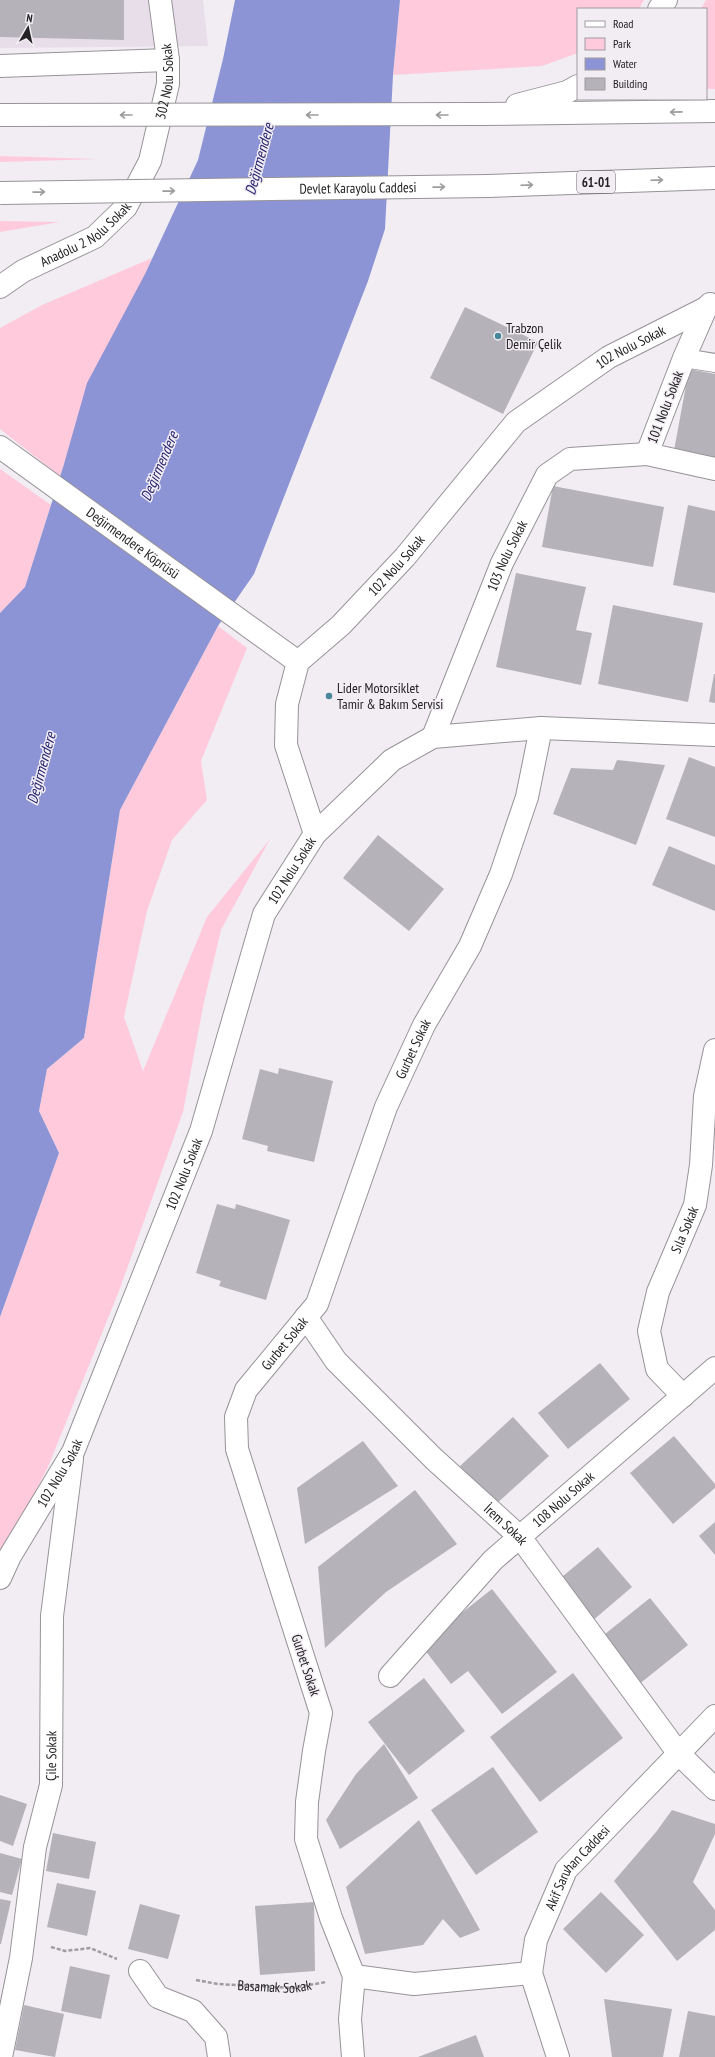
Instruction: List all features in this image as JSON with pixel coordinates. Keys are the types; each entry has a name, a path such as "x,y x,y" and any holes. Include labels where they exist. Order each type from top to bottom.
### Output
{"street":[{"name":"302 Nolu Sokak","path":"150,161 168,84 168,60 160,0"},
{"path":"660,8 666,0"},
{"path":"0,66 168,60"},
{"path":"481,114 567,92 577,87"},
{"path":"0,115 481,114 715,111"},
{"name":"Anadolu 2 Nolu Sokak","path":"0,287 23,271 95,237 126,207 150,161"},
{"name":"Devlet Karayolu Caddesi","path":"0,193 488,186 711,180"},
{"name":"101 Nolu Sokak","path":"710,303 684,358 647,454 715,469"},
{"name":"102 Nolu Sokak","path":"0,1578 10,1556 73,1452 201,1131 264,914 315,834 286,746 287,704 298,662 341,625 404,557 516,422 609,356 710,303"},
{"name":"Değirmendere Köprüsü","path":"0,448 298,662"},
{"name":"103 Nolu Sokak","path":"433,737 502,563 547,475 570,459 647,454"},
{"path":"315,834 392,760 433,737 541,728 715,735"},
{"name":"Gurbet Sokak","path":"354,1976 331,1918 306,1839 307,1802 321,1714 238,1449 236,1417 246,1390 317,1304 386,1107 424,1025 470,946 500,874 527,797 541,728"},
{"name":"Sıla Sokak","path":"683,1396 657,1369 648,1331 658,1292 695,1205 701,1165 704,1096 715,1050"},
{"name":"İrem Sokak","path":"306,1317 336,1361 434,1460 520,1537 679,1754 715,1789"},
{"name":"108 Nolu Sokak","path":"390,1676 493,1560 715,1368"},
{"name":"Çile Sokak","path":"1,2057 23,1939 35,1847 51,1785 52,1616 73,1452"},
{"name":"Akif Saruhan Caddesi","path":"558,2057 531,1973 536,1940 566,1870 715,1716"},
{"path":"140,1971 158,1997 193,2011 216,2037 219,2057"},
{"path":"353,2057 350,2018 354,1976 414,1984 531,1973"}],"lane":[{"path":"684,358 715,363"}],"path":[{"path":"23,1939 65,1951 90,1948 110,1955 140,1971"},
{"name":"Basamak Sokak","path":"192,1979 218,1984 292,1988 354,1976"}],"shaded area":[{"path":"0,0 203,0 208,46 0,48"}],"green space":[{"path":"400,0 644,0 640,8 577,8 577,53 542,66 393,75"},
{"path":"706,0 715,0 715,89 707,89 707,8 702,8"},
{"path":"0,156 99,159 0,162"},
{"path":"0,221 60,222 0,232"},
{"path":"152,258 60,476 0,429 0,328 42,305"},
{"path":"0,469 51,505 25,587 0,613"},
{"path":"218,626 247,648 201,761 207,800 172,840 147,911 124,1017 143,1071 207,917 270,839 221,930 204,1002 183,1112 119,1291 48,1467 10,1541 0,1566 0,1317 59,1153 39,1111 47,1069 84,1038 120,810"}],"water":[{"name":"Değirmendere","path":"235,0 400,0 393,75 385,229 368,281 254,574 218,626 120,810 84,1038 47,1069 39,1111 59,1153 0,1317 0,613 25,587 64,464 87,383 145,274 198,160 223,59"}],"building":[{"path":"0,0 124,0 124,40 0,37"},
{"path":"465,307 538,342 503,414 430,378"},
{"path":"689,369 715,374 715,464 673,456"},
{"path":"553,486 664,507 653,567 542,547"},
{"path":"688,505 715,511 715,593 673,585"},
{"path":"516,573 586,587 576,630 592,633 581,685 496,667"},
{"path":"613,605 703,623 688,702 598,684"},
{"path":"715,674 715,703 709,702"},
{"path":"689,757 715,767 715,837 666,819"},
{"path":"617,760 665,765 636,845 553,814 571,768 613,770"},
{"path":"378,835 444,889 409,931 343,878"},
{"path":"669,846 715,865 715,911 652,885"},
{"path":"279,1068 333,1081 314,1162 267,1151 268,1146 242,1139 260,1069 278,1074"},
{"path":"217,1204 235,1209 236,1204 290,1220 266,1300 219,1286 221,1281 196,1273"},
{"path":"600,1363 630,1399 568,1449 538,1413"},
{"path":"513,1417 549,1456 495,1505 460,1466"},
{"path":"674,1436 715,1484 715,1488 673,1524 630,1473"},
{"path":"363,1441 398,1486 305,1544 297,1488"},
{"path":"415,1490 457,1544 386,1592 325,1648 318,1567"},
{"path":"715,1522 715,1555 699,1536"},
{"path":"598,1547 632,1587 591,1622 557,1581"},
{"path":"492,1589 557,1672 502,1714 468,1671 451,1684 421,1645"},
{"path":"650,1598 688,1645 638,1685 600,1638"},
{"path":"573,1673 623,1738 540,1802 490,1737"},
{"path":"424,1678 465,1731 409,1775 368,1722"},
{"path":"384,1744 418,1798 340,1849 326,1820 356,1774"},
{"path":"493,1767 538,1832 476,1875 431,1810"},
{"path":"0,1795 27,1804 13,1846 0,1841"},
{"path":"672,1810 715,1824 715,1834 693,1882 715,1910 715,1930 677,1961 614,1881 656,1832"},
{"path":"419,1820 480,1930 460,1938 443,1919 423,1945 365,1954 346,1887"},
{"path":"53,1833 96,1842 89,1879 46,1871"},
{"path":"0,1853 22,1859 12,1895 0,1892"},
{"path":"57,1883 96,1891 87,1936 47,1927"},
{"path":"601,1892 644,1935 606,1973 563,1929"},
{"path":"0,1899 11,1901 1,1944 0,1944"},
{"path":"314,1902 315,1971 260,1975 255,1906"},
{"path":"140,1904 180,1915 168,1959 128,1949"},
{"path":"70,1966 110,1975 101,2019 61,2011"},
{"path":"604,1999 672,2009 663,2057 612,2057"},
{"path":"24,2005 64,2014 55,2057 15,2050"},
{"path":"688,2011 715,2016 715,2057 679,2057"},
{"path":"476,2035 484,2057 418,2057"}],"place":[{"name":"Trabzon Demir Çelik","path":"498,336"},
{"name":"Lider Motorsiklet Tamir & Bakım Servisi","path":"329,696"}]}
